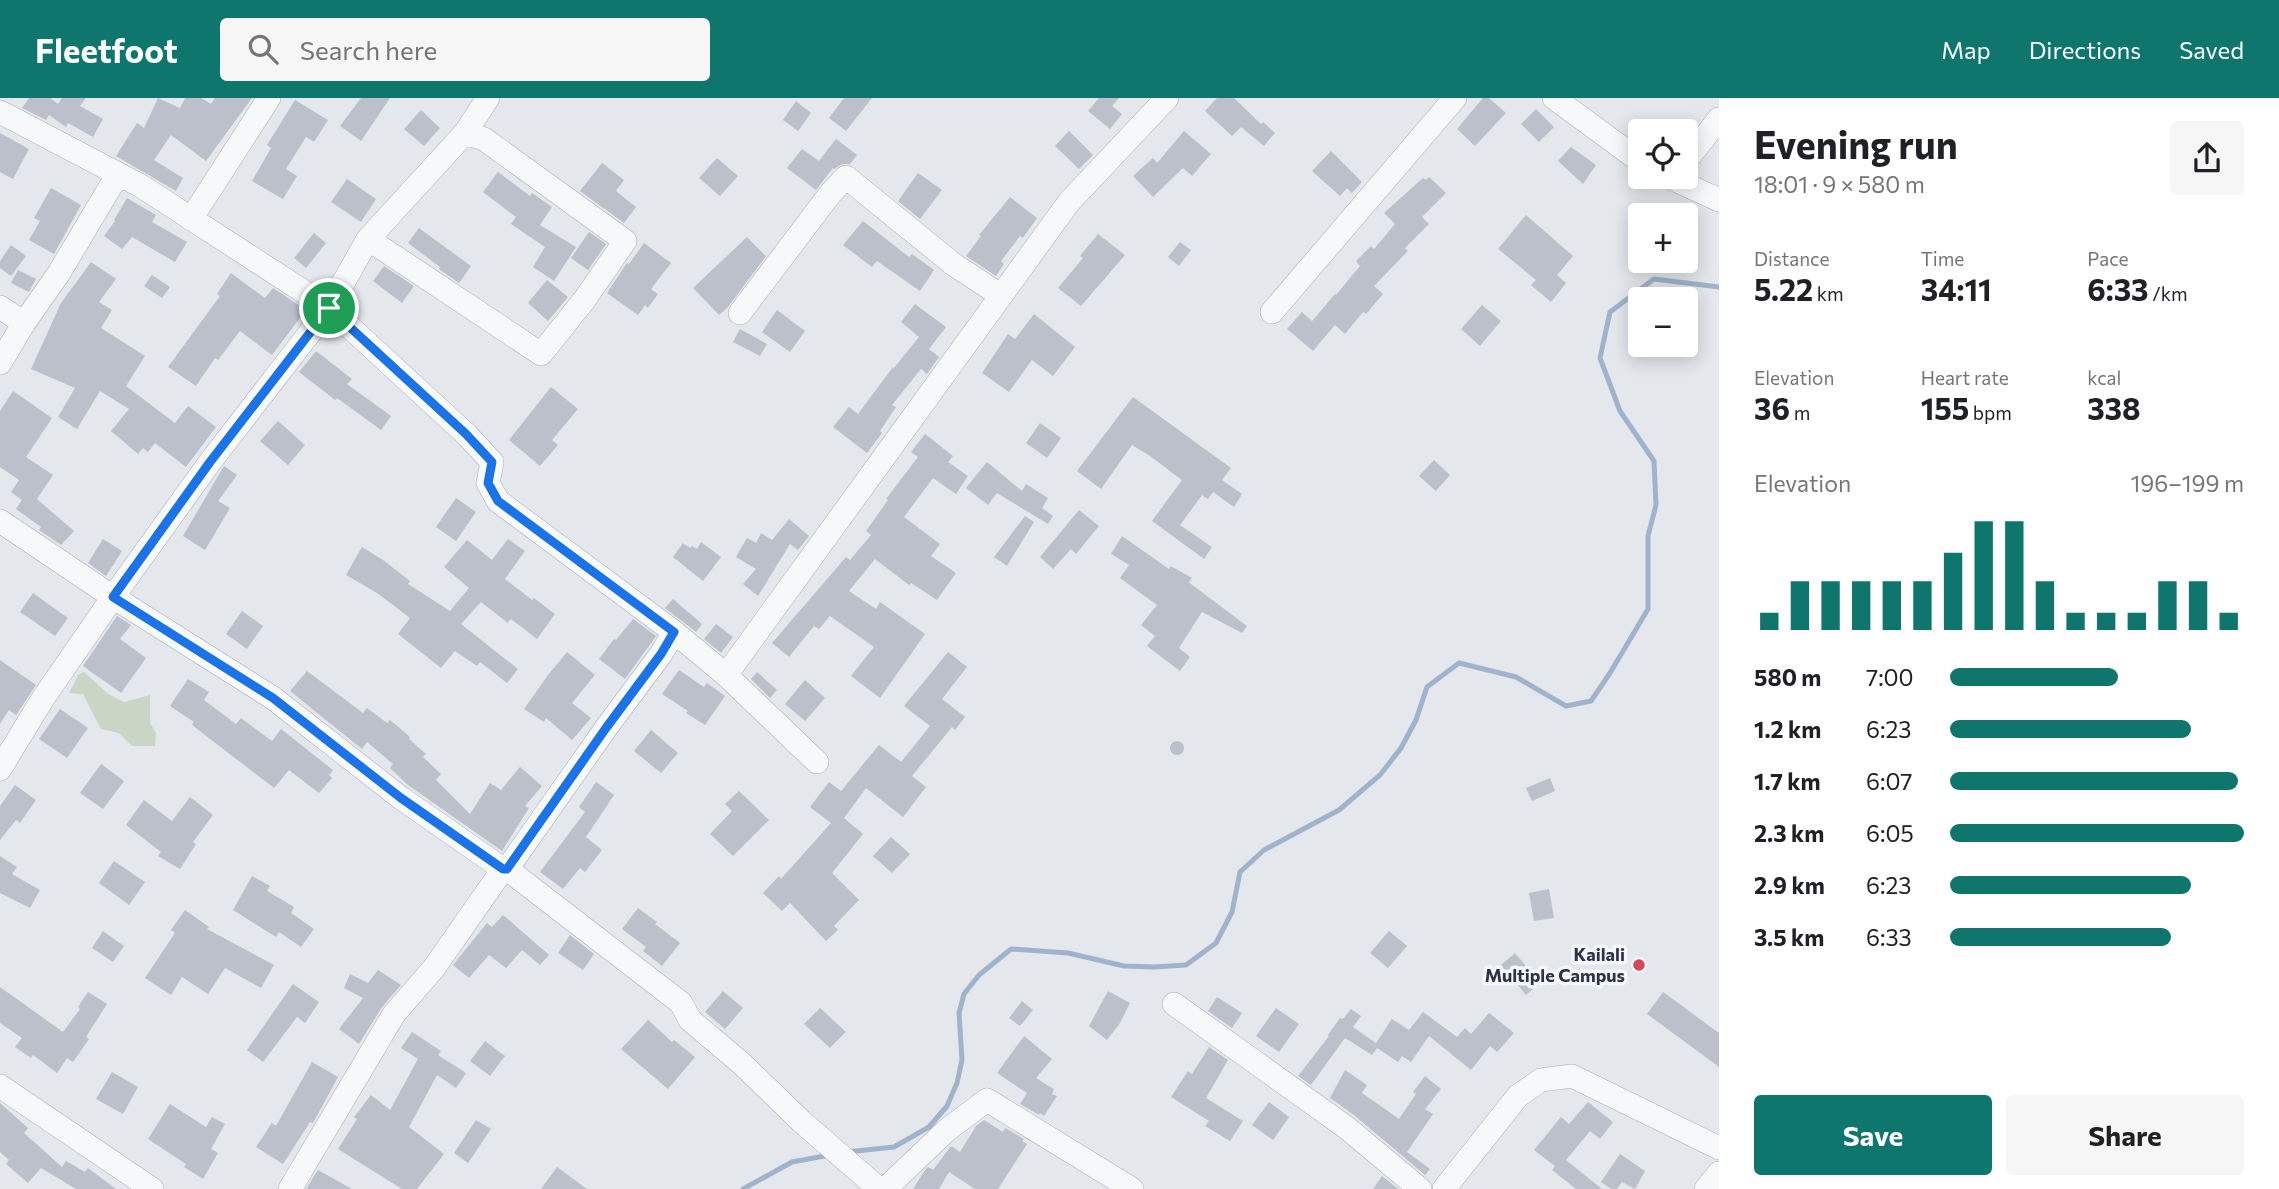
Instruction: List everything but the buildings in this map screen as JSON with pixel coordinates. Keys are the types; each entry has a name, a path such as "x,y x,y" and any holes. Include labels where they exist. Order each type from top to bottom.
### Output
{"street":[{"path":"191,219 269,98"},
{"path":"0,769 42,700 113,597 210,462 329,308 368,239 465,133 488,98"},
{"path":"1272,312 1455,98"},
{"path":"1554,98 1628,152"},
{"path":"726,675 1069,202 1161,100"},
{"path":"0,112 141,186 329,308 457,425 492,462 488,483 498,501 674,632 726,675 817,762"},
{"path":"1698,145 1719,119"},
{"path":"368,239 541,355 585,299 625,241 484,139 465,133"},
{"path":"0,363 118,174"},
{"path":"740,313 830,194 846,177 953,264 1000,295"},
{"path":"1698,188 1719,200"},
{"path":"0,307 24,323"},
{"path":"0,521 113,597 273,698 401,798 505,869 681,1003 690,1020 879,1189"},
{"path":"290,1189 394,1014 435,968 661,654 674,632"},
{"path":"1174,1004 1347,1129 1420,1189"},
{"path":"1444,1189 1518,1096 1541,1080 1572,1076 1719,1148"},
{"path":"0,1086 152,1189"},
{"path":"885,1189 947,1130 987,1100 1132,1189"},
{"path":"1706,1189 1719,1173"}],"green space":[{"path":"84,672 108,694 124,702 150,695 150,723 156,733 155,746 132,746 119,733 101,729 83,694 69,693 78,675"}],"waterway":[{"path":"847,1152 894,1147 929,1127 947,1106 957,1083 962,1060 959,1013 964,994 979,975 1011,949 1068,953 1124,966 1154,967 1186,965 1216,943 1232,912 1240,872 1264,850 1339,810 1380,775 1401,748 1416,720 1427,687 1459,663 1516,677 1566,706 1591,701 1648,609 1648,536 1656,505 1654,461 1620,411 1600,358 1610,312 1654,279 1719,287"},
{"path":"743,1189 792,1162 830,1155"}],"place":[{"name":"Kailali Multiple Campus","path":"1639,965"}],"route":[{"path":"329,308 466,434 492,462 488,483 498,501 674,632 507,869 503,869 401,798 273,698 113,597 210,462 329,308"}]}
